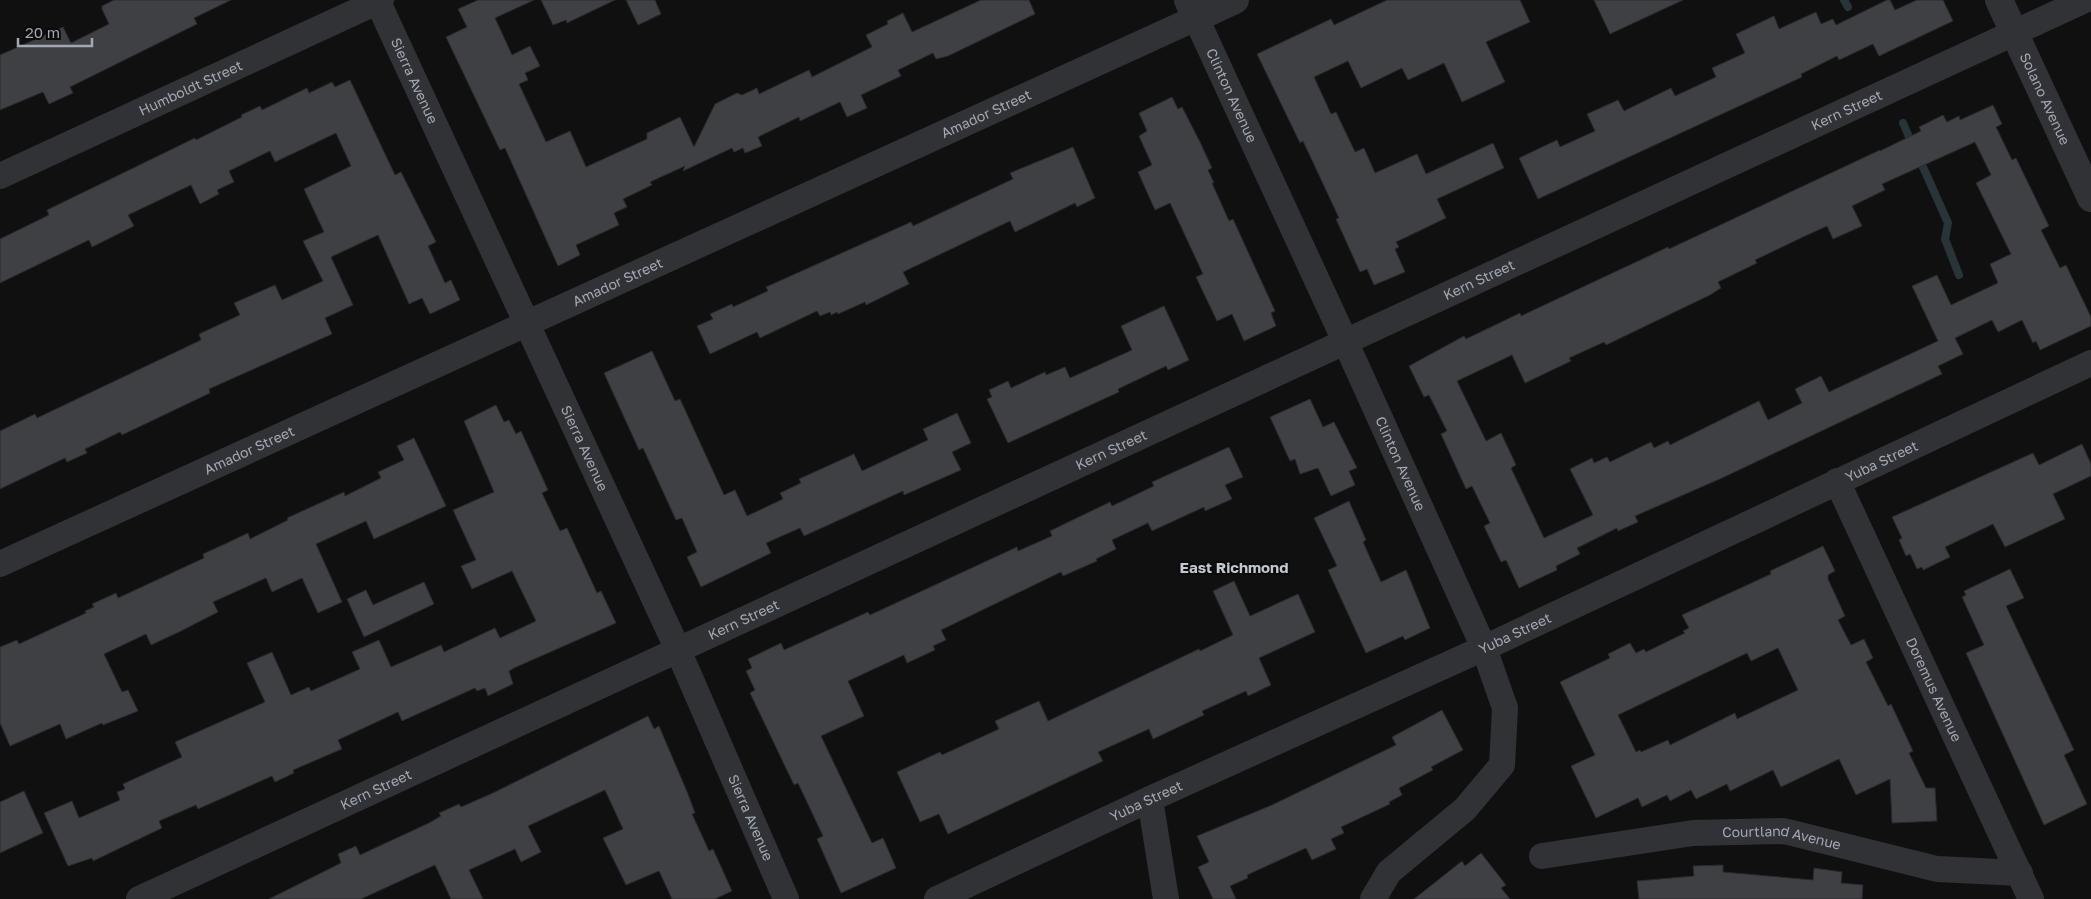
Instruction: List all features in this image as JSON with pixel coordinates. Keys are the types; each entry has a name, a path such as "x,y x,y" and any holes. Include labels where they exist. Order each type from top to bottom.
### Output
{"street":[{"name":"Humboldt Street","path":"0,176 379,0"},
{"name":"Sierra Avenue","path":"379,0 678,650 786,899"},
{"name":"Amador Street","path":"0,564 527,325 1192,9 1235,0"},
{"name":"Solano Avenue","path":"1999,0 2091,198"},
{"name":"Kern Street","path":"139,899 2085,0"},
{"name":"Clinton Avenue","path":"1192,9 1346,341 1484,648 1506,708 1502,765 1464,809 1389,872 1373,899"},
{"name":"Yuba Street","path":"937,899 1150,798 1484,648 2091,363"},
{"name":"Doremus Avenue","path":"1837,481 2032,899"},
{"path":"1150,798 1166,899"},
{"name":"Courtland Avenue","path":"1542,856 1693,833 1784,831 1937,869 2020,873"}],"building":[{"path":"114,0 231,0 194,18 197,24 70,87 73,93 49,104 43,92 0,110 0,55 63,27 71,43 109,24 102,6"},
{"path":"478,0 534,0 495,18 512,55 530,46 540,66 525,73 528,80 519,84 546,142 570,131 586,167 647,139 647,133 680,117 694,147 715,104 737,93 742,95 757,88 759,94 809,70 812,77 872,47 866,35 888,24 887,21 903,13 912,32 981,0 1029,0 1035,14 948,56 936,59 933,53 898,70 901,76 861,95 867,108 847,117 840,102 800,121 799,117 758,137 762,146 745,153 743,148 734,152 732,148 683,171 685,166 650,182 652,185 623,199 627,207 614,213 619,225 576,245 580,255 558,266 505,148 500,150 446,37 467,27 458,9"},
{"path":"541,0 615,0 567,23 566,20 553,25"},
{"path":"626,0 655,0 661,14 638,25"},
{"path":"1387,0 1520,0 1530,22 1486,42 1505,82 1462,102 1444,63 1408,80 1402,68 1361,88 1348,61 1314,77 1331,114 1336,112 1355,152 1364,148 1375,173 1417,154 1426,174 1493,143 1504,168 1437,199 1446,218 1396,242 1399,247 1395,249 1405,272 1374,285 1367,269 1360,272 1336,219 1339,218 1303,141 1300,143 1257,54 1331,19 1334,25"},
{"path":"1594,0 1683,0 1610,34"},
{"path":"1890,0 1895,10 1917,0 1943,0 1953,21 1879,56 1873,44 1839,60 1837,56 1801,74 1802,77 1538,199 1519,158 1557,140 1560,147 1595,131 1587,114 1618,100 1624,111 1671,88 1675,96 1716,77 1712,68 1745,53 1736,34 1774,16 1779,29 1816,12 1821,24 1833,19 1836,25"},
{"path":"350,80 395,175 401,172 436,242 428,246 445,283 451,280 460,300 430,314 422,298 409,304 378,235 331,257 353,305 325,318 332,334 209,389 210,393 122,435 120,432 85,449 87,453 67,462 65,458 0,489 0,431 35,414 37,418 201,340 199,334 240,315 234,303 275,285 282,300 323,281 303,241 324,232 304,189 351,166 336,133 275,162 270,151 229,171 234,182 217,190 219,194 200,204 191,185 128,215 134,226 92,247 89,240 0,283 0,239 49,215 47,210 195,138 196,140 260,106 262,110 307,88 309,93 332,82 335,87"},
{"path":"1172,97 1178,109 1182,107 1200,142 1212,168 1208,170 1214,183 1212,183 1229,221 1233,219 1275,311 1271,313 1276,326 1244,341 1232,314 1217,321 1196,277 1203,274 1170,203 1155,210 1138,172 1152,165 1139,136 1147,131 1139,113"},
{"path":"1993,105 2002,124 1996,127 2012,160 2016,158 2049,226 2041,230 2060,268 2066,265 2091,317 2091,326 2040,350 2036,341 2033,343 2022,320 1998,332 1992,320 1955,338 1963,354 1938,366 1942,374 1722,478 1635,516 1638,522 1618,531 1617,528 1577,548 1580,554 1556,566 1557,570 1519,588 1506,560 1501,562 1484,526 1490,523 1472,486 1466,489 1441,434 1447,431 1429,395 1424,397 1409,366 1464,336 1466,339 1520,313 1521,316 1880,151 1921,131 1919,127 1943,115 1947,122 1959,116 1960,120","holes":["1975,142 1991,175 1976,183 2011,254 1990,264 1998,283 1951,305 1937,275 1912,286 1938,341 1829,392 1821,376 1795,389 1802,403 1768,420 1759,401 1670,445 1668,441 1654,448 1651,442 1610,462 1607,457 1594,463 1592,458 1570,469 1593,515 1544,538 1511,468 1516,465 1501,433 1486,441 1457,381 1512,355 1525,383 1571,361 1569,358 1604,342 1606,345 1710,295 1721,288 1718,282 1757,263 1755,260 1803,237 1827,226 1833,239 1862,226 1852,206 1885,190 1882,184"]},
{"path":"1073,147 1095,198 1077,207 1075,203 1015,232 1010,221 903,272 909,284 866,305 865,302 838,314 837,312 831,315 830,312 820,316 817,311 760,338 757,332 710,354 697,326 713,319 710,314 732,304 733,307 768,291 766,287 911,222 913,226 1013,179 1010,173"},
{"path":"1164,306 1189,360 1168,370 1166,366 1118,389 1119,392 1008,443 987,399 992,397 989,390 1008,381 1011,388 1045,372 1046,375 1065,367 1070,378 1132,350 1121,326"},
{"path":"652,351 675,401 680,399 724,495 735,490 747,516 783,499 780,493 801,483 799,479 854,454 862,471 928,440 923,429 957,413 971,443 952,452 961,470 904,495 903,491 804,536 800,528 766,543 771,553 701,587 687,557 697,552 682,518 676,520 643,448 639,450 604,373"},
{"path":"1310,399 1323,427 1334,422 1357,468 1349,471 1355,485 1331,496 1318,468 1300,474 1295,459 1290,461 1270,417"},
{"path":"496,405 504,422 509,420 516,434 521,431 548,490 542,493 560,531 567,528 597,593 601,591 616,623 514,668 509,671 513,684 488,696 485,688 477,691 475,688 402,721 398,712 338,740 342,749 293,770 294,773 275,782 272,776 198,809 196,805 159,821 162,828 114,851 93,861 92,858 68,866 44,813 72,801 79,818 120,800 117,792 125,789 123,784 182,757 175,742 265,702 247,663 272,652 291,695 309,687 311,691 360,669 352,652 379,640 391,667 441,645 444,652 495,628 500,638 536,621 512,571 472,589 461,566 476,560 453,510 494,492 464,421"},
{"path":"414,438 446,506 374,539 366,521 316,544 342,602 318,613 302,578 272,592 266,578 213,602 218,612 181,631 151,645 146,634 104,654 122,692 128,690 138,711 103,725 102,723 66,739 60,724 10,746 0,723 0,647 17,640 19,644 86,613 85,611 94,607 92,604 116,593 118,598 204,558 203,554 248,533 250,539 288,520 287,518 344,492 345,496 381,478 378,472 404,460 397,446"},
{"path":"2082,444 2091,464 2091,476 2053,494 2065,519 2005,547 1993,524 1945,547 1950,557 1923,570 1922,567 1917,569 1910,554 1906,556 1899,540 1902,538 1892,517 2033,453 2039,465"},
{"path":"1229,447 1243,477 1225,485 1232,499 1205,511 1204,507 1152,531 1148,523 1112,540 1116,549 1096,559 1097,561 1063,576 1061,572 941,630 946,640 933,646 935,650 907,663 904,655 848,681 864,716 821,736 872,843 883,838 896,868 841,893 817,839 823,836 798,783 794,785 750,693 755,690 746,671 752,668 748,659 781,643 784,650 868,612 870,615 1017,547 1018,551 1052,536 1050,531 1110,502 1112,506 1154,486 1152,482"},
{"path":"1349,501 1366,540 1363,542 1381,582 1406,570 1430,628 1405,640 1403,636 1366,653 1328,570 1337,566 1314,518"},
{"path":"1823,546 1835,571 1828,575 1828,579 1845,616 1838,620 1851,645 1864,639 1873,658 1866,662 1888,706 1891,704 1913,751 1909,753 1926,788 1935,788 1937,821 1892,823 1890,779 1856,795 1839,759 1781,787 1773,770 1730,791 1727,784 1696,799 1691,790 1670,801 1667,795 1642,807 1638,798 1596,818 1571,766 1595,755 1560,682 1610,658 1608,654 1630,643 1636,653 1644,649 1646,652 1685,633 1683,631 1689,628 1682,615 1771,574 1770,571","holes":["1778,648 1798,690 1737,719 1735,713 1670,745 1668,740 1641,752 1640,750 1636,752 1618,715 1747,653 1751,661"]},
{"path":"2010,569 2024,598 2006,606 2074,750 2064,755 2087,804 2044,825 1966,653 1984,645 1962,597 1966,595 1964,591"},
{"path":"1234,581 1250,616 1298,594 1315,632 1259,658 1271,685 1248,696 1246,691 1202,711 1204,715 1153,739 1149,729 1098,752 1103,761 948,834 939,814 920,822 897,772 940,752 942,755 999,729 995,721 1039,701 1048,721 1199,649 1200,651 1233,635 1213,591"},
{"path":"424,582 434,604 364,637 347,599 366,590 373,605"},
{"path":"1442,710 1463,750 1431,767 1433,770 1399,788 1402,795 1389,802 1390,804 1341,827 1344,833 1331,839 1336,849 1312,860 1306,848 1247,875 1248,878 1230,886 1236,899 1213,899 1198,867 1209,862 1197,836 1272,805 1396,745 1392,737"},
{"path":"648,716 654,729 659,726 688,794 695,813 692,814 709,851 713,849 732,891 715,899 672,899 659,871 626,885 603,838 623,829 605,790 528,826 541,852 521,862 515,849 469,870 483,899 451,899 435,865 361,899 269,899 341,863 338,854 356,846 360,855 429,823 441,816 439,813 459,804 461,807 493,793"},
{"path":"24,791 43,833 0,853 0,802"},
{"path":"1481,853 1506,885 1501,888 1510,899 1414,899 1462,861 1465,866"},
{"path":"1723,865 1723,872 1813,880 1814,868 1842,872 1841,883 1863,885 1862,899 1639,899 1637,881 1694,876 1693,866"}],"waterway":[{"path":"1844,0 1848,7"},
{"path":"1903,123 1913,146"},
{"path":"1919,158 1948,223 1945,239 1959,275"}],"district":[{"name":"East Richmond","path":"1234,568"}]}
